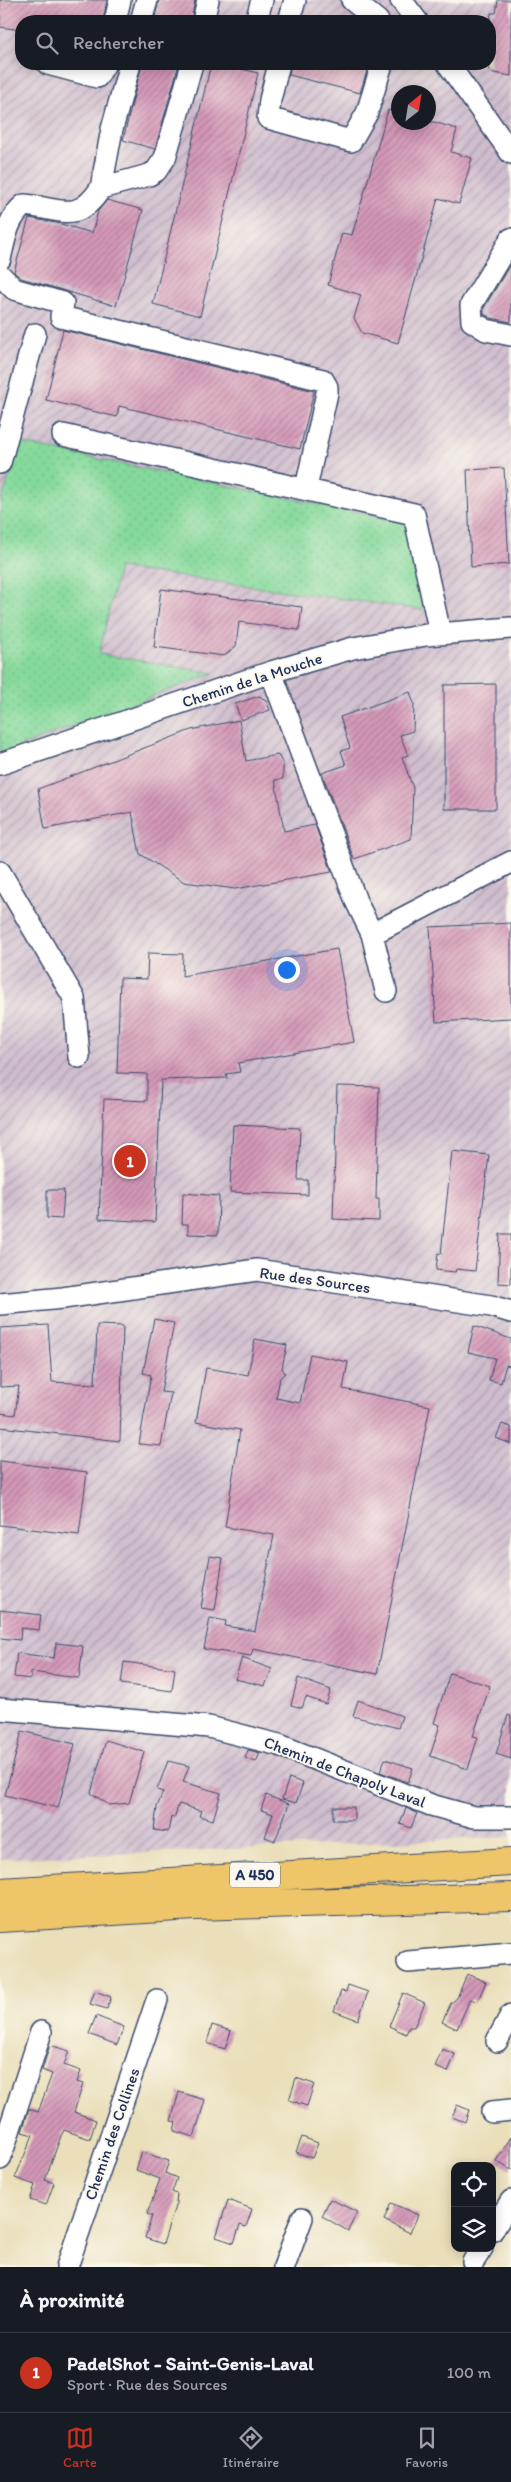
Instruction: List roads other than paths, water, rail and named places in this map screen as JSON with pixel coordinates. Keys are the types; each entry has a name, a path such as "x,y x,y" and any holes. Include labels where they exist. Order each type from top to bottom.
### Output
{"highway":[{"name":"A 450","path":"0,1892 511,1862"},
{"name":"A 450","path":"0,1918 194,1906 511,1897"}],"street":[{"path":"116,15 120,0"},
{"path":"142,15 146,0"},
{"path":"204,15 208,0"},
{"path":"258,15 262,0"},
{"path":"290,15 294,0"},
{"path":"352,0 371,15"},
{"path":"401,0 412,15"},
{"path":"72,70 97,76 101,70"},
{"path":"0,259 8,224 16,212 24,205 66,212 79,210 91,204 101,188 112,129 128,70"},
{"path":"101,188 149,175 156,171 165,158 190,70"},
{"path":"277,70 268,118 351,141 367,113 380,70"},
{"path":"452,70 511,153"},
{"path":"511,239 471,305 472,321 486,330 511,335"},
{"path":"0,275 14,289 64,303 61,317 323,380 327,387 327,393 306,488"},
{"path":"0,463 35,334"},
{"path":"63,435 306,488 414,514 440,633"},
{"name":"Chemin de la Mouche","path":"0,764 271,672 353,648 440,633 511,628"},
{"path":"271,672 356,901 372,934 386,991"},
{"path":"372,934 511,862"},
{"path":"0,872 74,998 79,1057"},
{"name":"Rue des Sources","path":"0,1304 63,1298 257,1270 491,1306 511,1312"},
{"name":"Chemin de Chapoly Laval","path":"0,1709 209,1727 279,1744 431,1805 474,1817 511,1817"},
{"path":"408,1962 511,1953"},
{"name":"Chemin des Collines","path":"67,2267 157,2000"},
{"path":"497,2041 511,2015"},
{"path":"0,2159 41,2032"},
{"name":"Chemin des Collines","path":"54,2267 118,2078"},
{"path":"496,2225 511,2201"},
{"path":"284,2267 302,2218"}],"place":[{"name":"PadelShot - Saint-Genis-Laval","path":"130,1161"}]}
